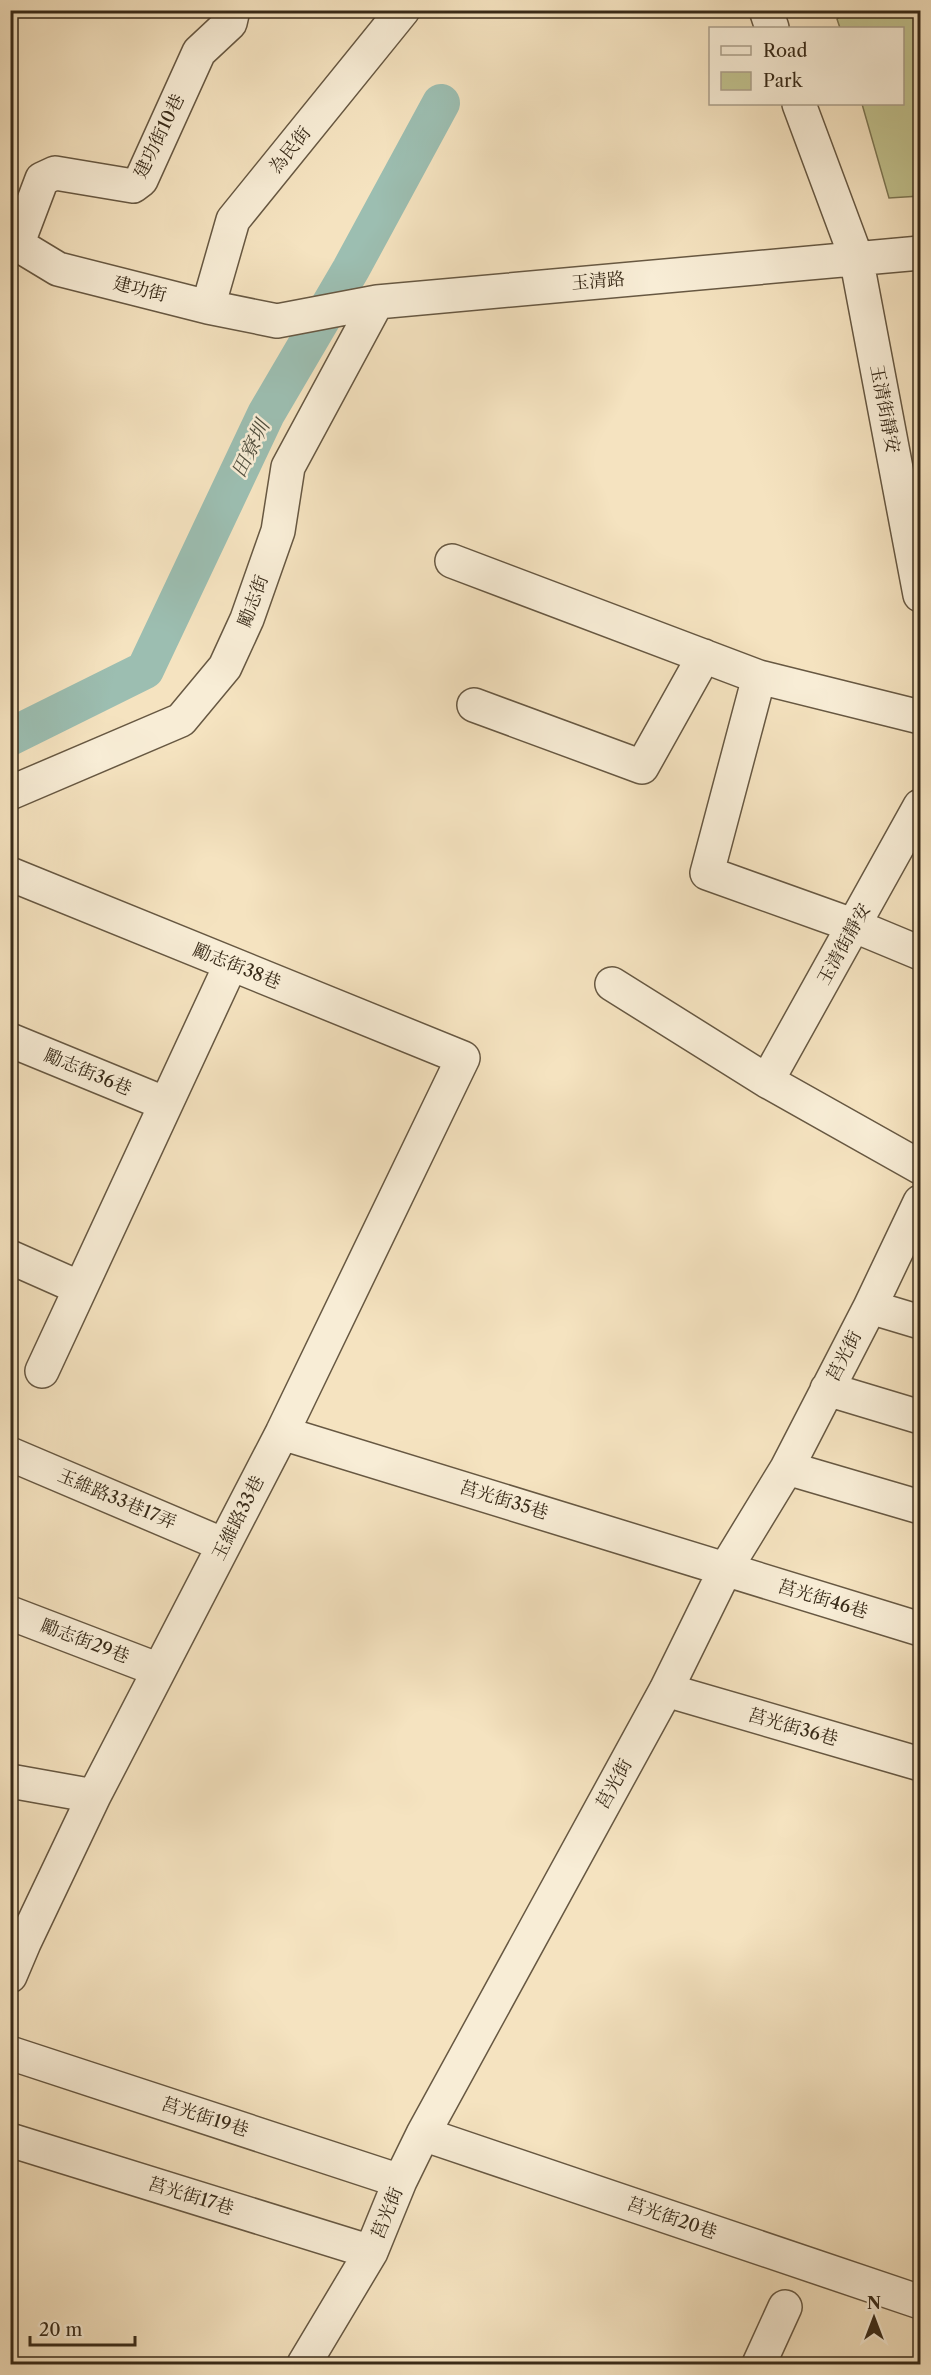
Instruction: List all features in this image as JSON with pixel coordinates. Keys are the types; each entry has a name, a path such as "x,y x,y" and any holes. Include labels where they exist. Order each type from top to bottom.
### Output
{"street":[{"name":"建功街10巷","path":"14,242 42,179 55,173 133,186 141,180 199,52 230,23 233,10"},
{"name":"為民街","path":"208,307 233,220 403,10"},
{"path":"766,10 772,27"},
{"name":"玉清街靜安","path":"799,105 856,257 915,530 921,595"},
{"name":"建功街","path":"14,242 58,269 208,307 277,321"},
{"name":"玉清路","path":"277,321 377,302 856,257 921,253"},
{"name":"勵志街","path":"10,793 181,720 225,667 247,619 278,531 288,467 377,302"},
{"path":"452,561 759,677 921,717"},
{"path":"474,705 642,767 704,656"},
{"path":"759,677 707,873 855,926 921,953"},
{"name":"玉清街靜安","path":"767,1081 921,806"},
{"name":"勵志街38巷","path":"10,874 463,1058"},
{"path":"42,1371 231,964"},
{"path":"612,984 767,1081 921,1167"},
{"name":"勵志街36巷","path":"10,1040 166,1104"},
{"name":"玉維路33巷","path":"10,1976 17,1941 282,1432 463,1058"},
{"name":"莒光街","path":"304,2364 370,2252 423,2134 666,1690 726,1568 787,1468 921,1202"},
{"path":"10,1257 80,1288"},
{"path":"870,1307 921,1322"},
{"path":"827,1389 921,1417"},
{"name":"莒光街35巷","path":"282,1432 726,1568"},
{"name":"玉維路33巷17弄","path":"10,1454 224,1545"},
{"path":"787,1468 921,1507"},
{"name":"莒光街46巷","path":"726,1568 921,1629"},
{"name":"勵志街29巷","path":"10,1613 159,1670"},
{"name":"莒光街36巷","path":"666,1690 921,1764"},
{"path":"10,1781 94,1796"},
{"name":"莒光街19巷","path":"10,2053 400,2181"},
{"name":"莒光街20巷","path":"423,2134 921,2302"},
{"name":"莒光街17巷","path":"10,2140 370,2252"},
{"path":"759,2364 785,2307"}],"green space":[{"path":"849,11 920,11 920,196 889,198 862,105 904,105 904,27 840,27 837,19"}],"waterway":[{"name":"田寮圳","path":"10,737 145,670 266,414 351,269 441,103"}]}
